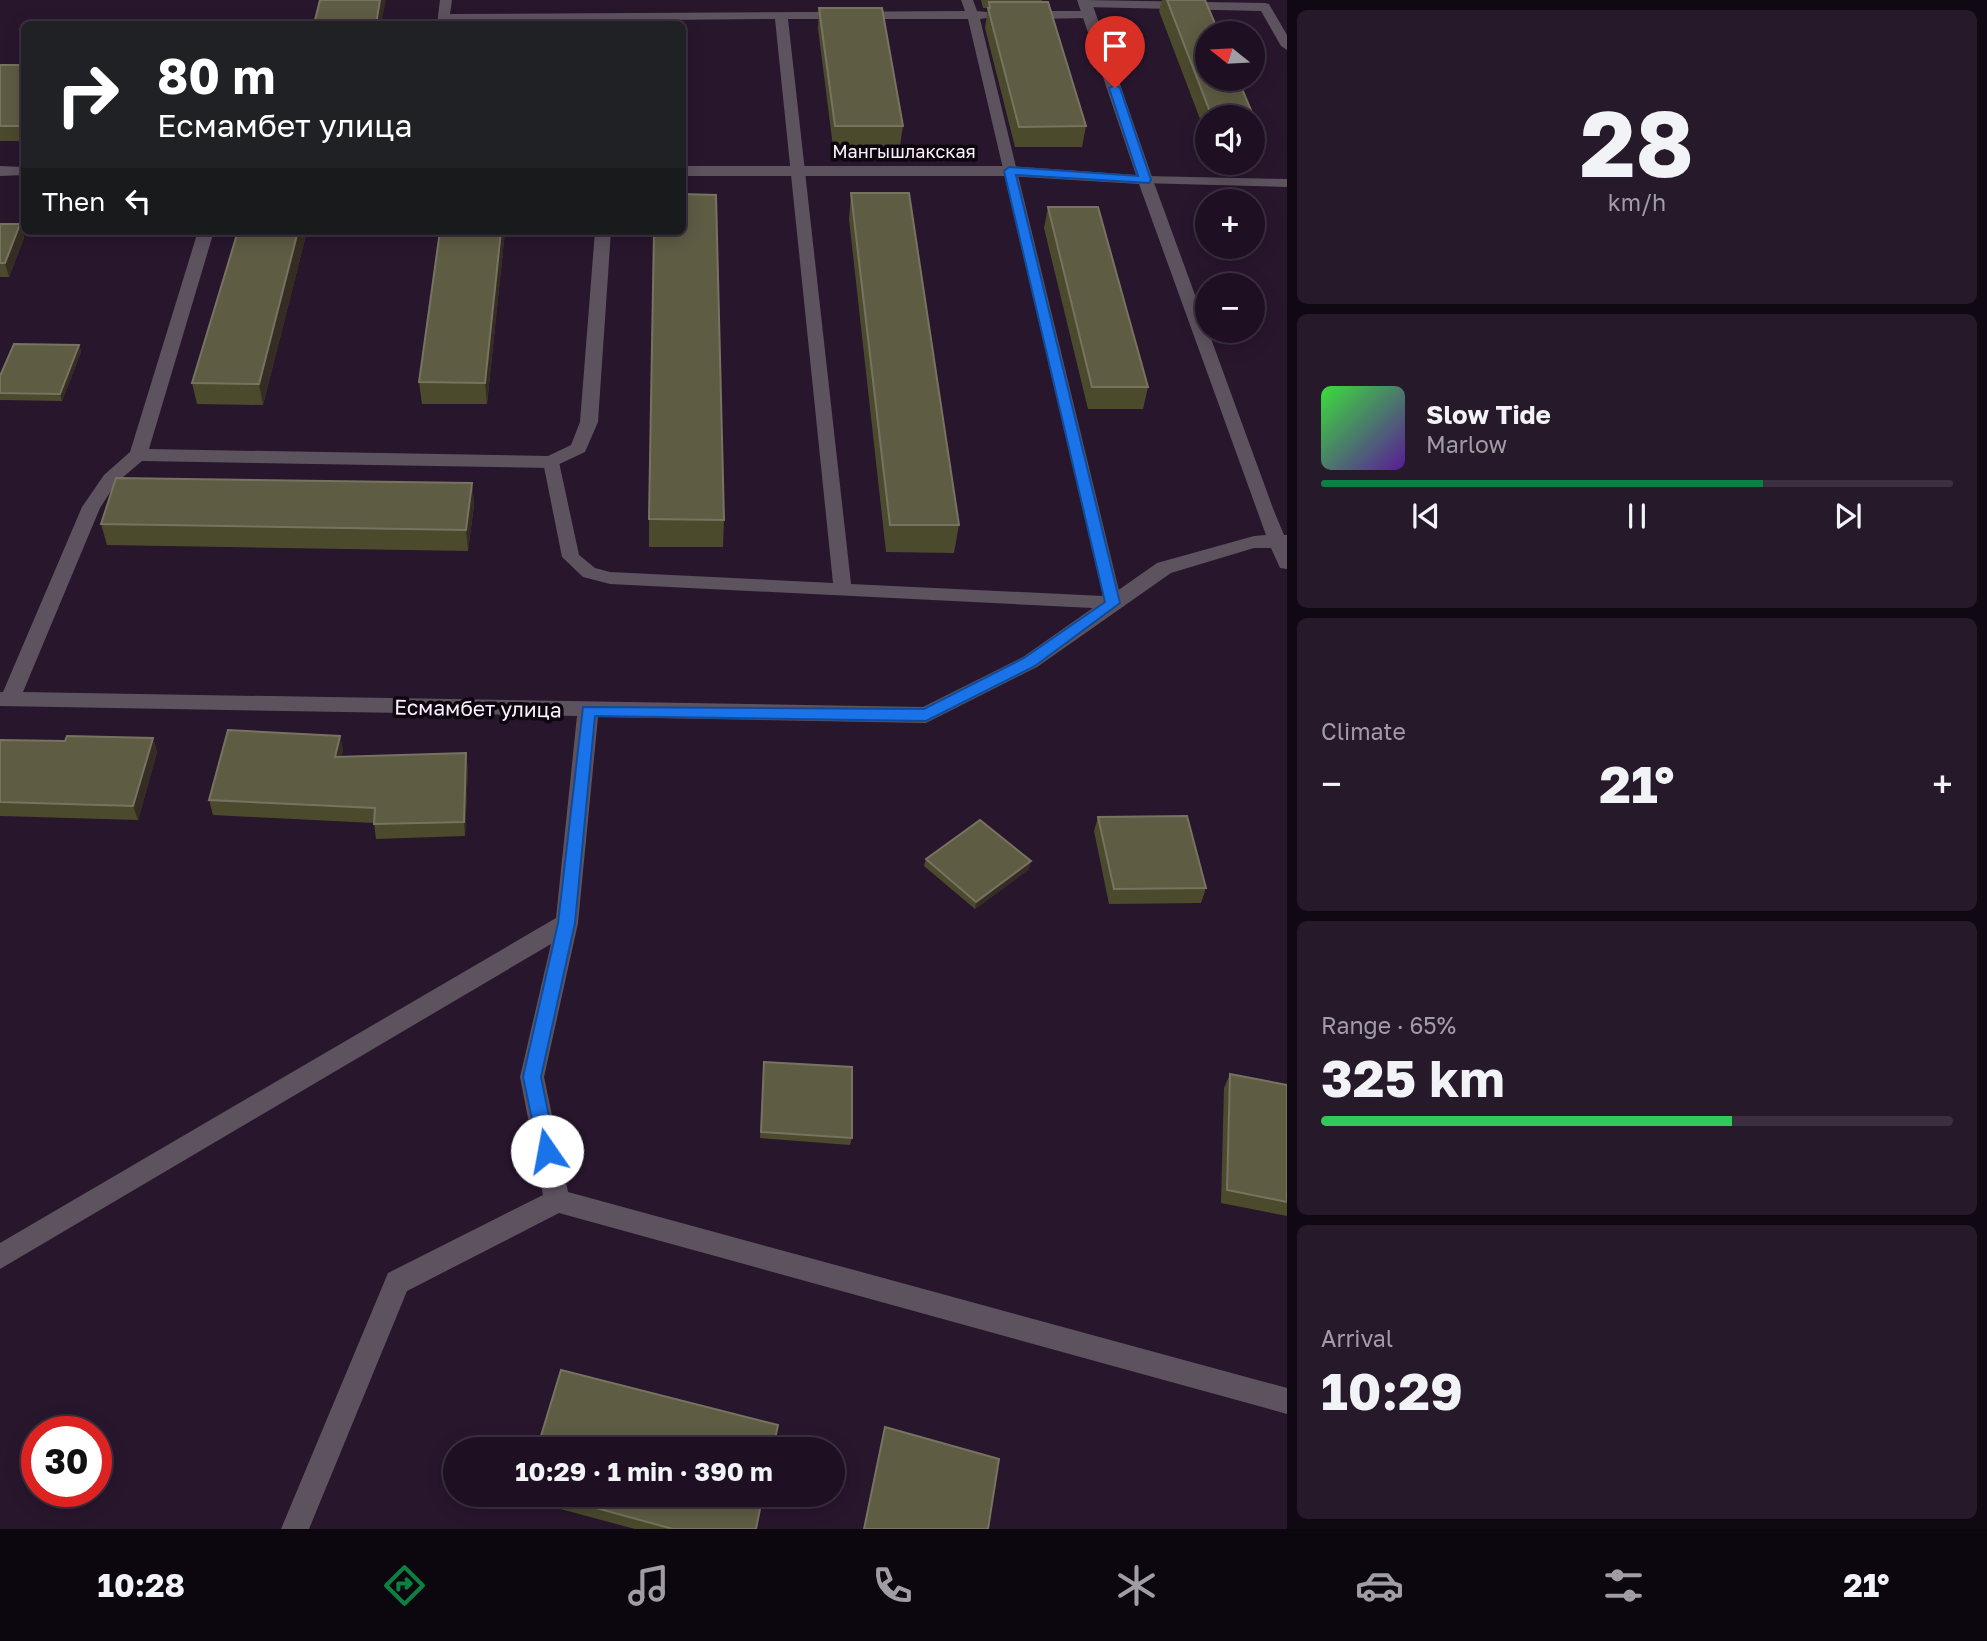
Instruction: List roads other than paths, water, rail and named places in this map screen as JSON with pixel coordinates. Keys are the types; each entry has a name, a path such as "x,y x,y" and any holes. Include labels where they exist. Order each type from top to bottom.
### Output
{"street":[{"path":"1086,6 1145,180 1265,511 1283,541 1287,563"},
{"path":"0,171 21,171"},
{"name":"Мангышлакская","path":"686,171 1009,171 1145,180"},
{"path":"5,699 91,507 110,480 138,455 205,235"},
{"path":"138,455 551,462 579,448 589,422 603,235"},
{"name":"Есмамбет улица","path":"5,699 926,715 1030,662 1164,568 1254,542 1283,541"},
{"path":"557,1200 532,1077 567,923 588,711"},
{"path":"0,1257 567,923"},
{"path":"295,1529 397,1282 557,1200 1287,1401"}],"lane":[{"path":"443,21 446,0"},
{"path":"491,21 781,15 969,7 1003,15 1086,6 1265,7 1287,46"},
{"path":"551,462 571,557 589,573 610,578 1113,603 975,21 969,7"},
{"path":"781,15 843,590"},
{"path":"1145,180 1287,183"}]}
